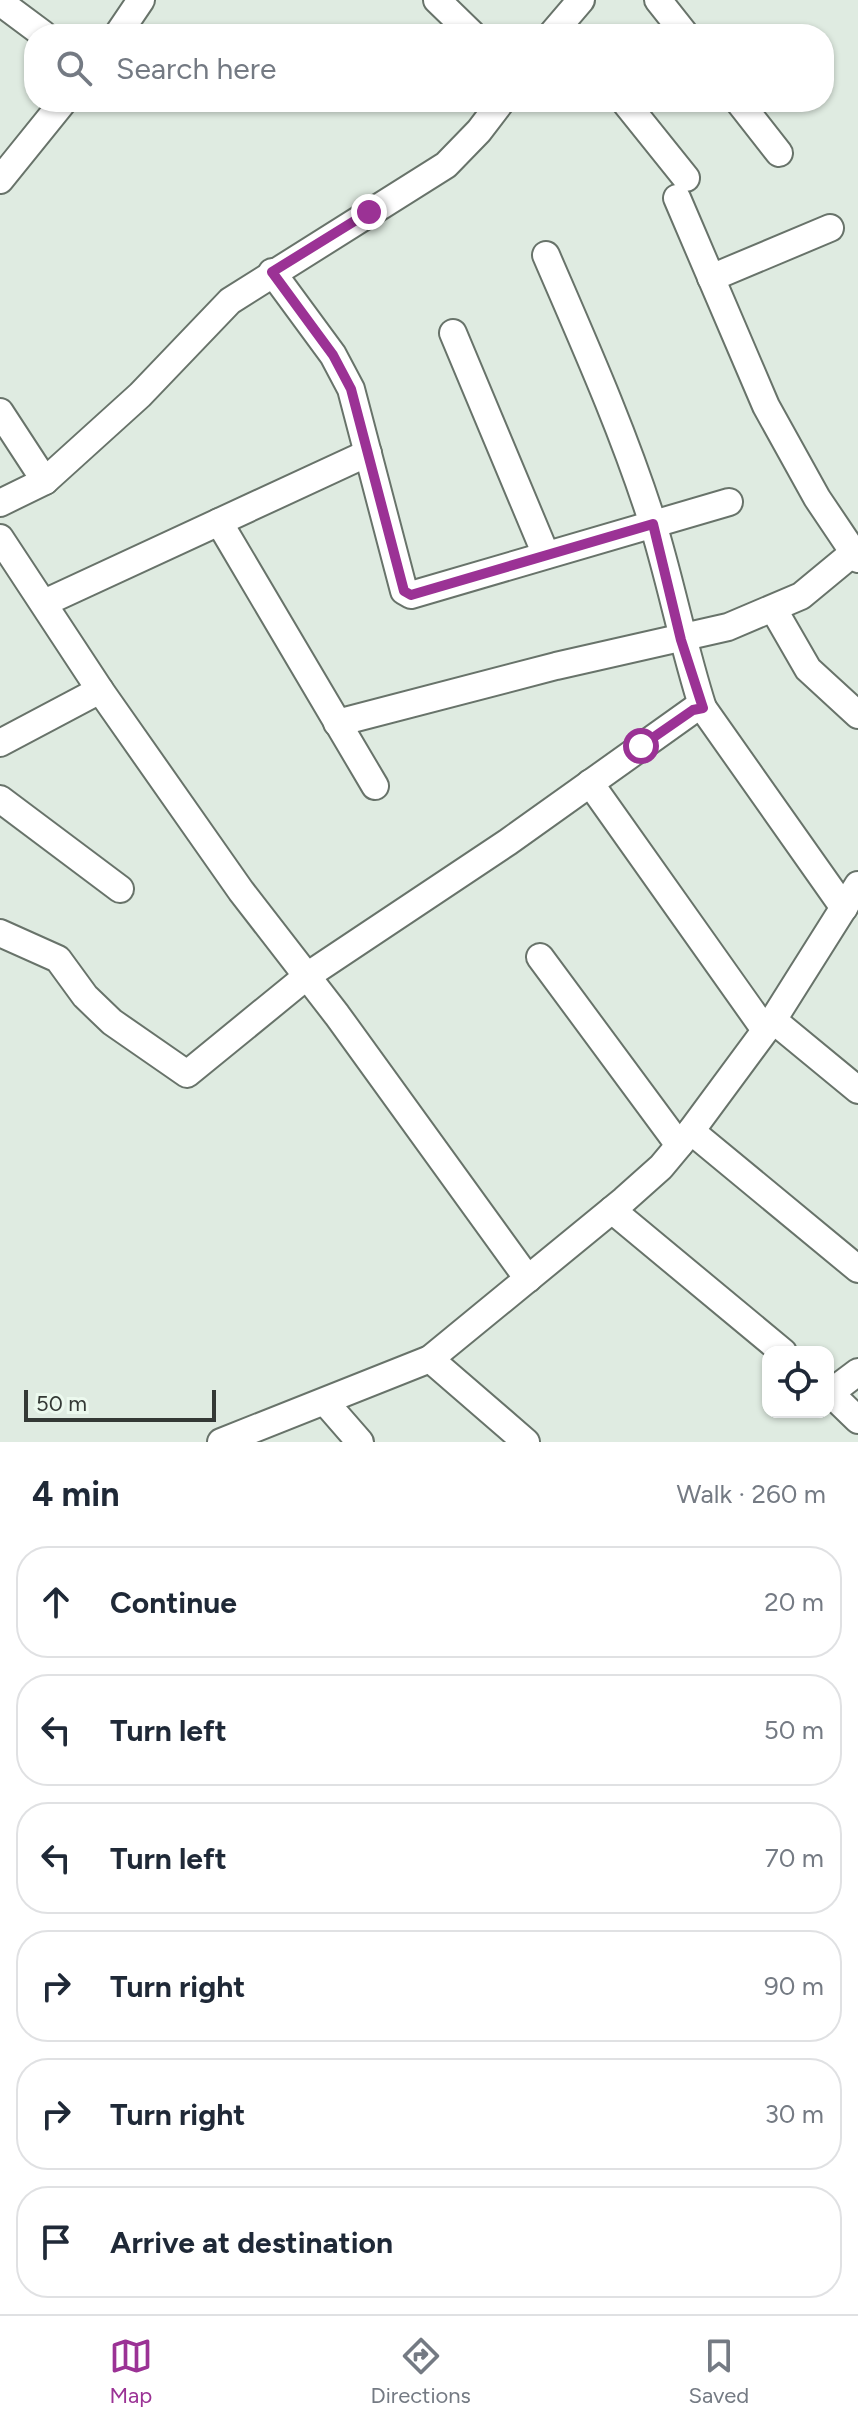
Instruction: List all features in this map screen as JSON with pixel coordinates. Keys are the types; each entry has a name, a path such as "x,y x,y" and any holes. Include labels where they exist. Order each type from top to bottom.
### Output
{"street":[{"path":"125,24 141,0"},
{"path":"437,0 462,24"},
{"path":"566,24 581,0"},
{"path":"658,0 677,24"},
{"path":"0,2 30,24"},
{"path":"0,180 55,112"},
{"path":"0,503 45,481 140,395 230,301 446,165 493,112"},
{"path":"337,723 556,666 681,640 774,610 801,596 855,556 766,406 711,278 681,188 632,112"},
{"path":"747,112 779,153"},
{"path":"711,278 830,228"},
{"path":"546,255 599,375 653,524 681,640 703,708 844,908"},
{"path":"272,272 333,355 351,389 404,591 411,595 729,502"},
{"path":"453,333 546,555"},
{"path":"0,412 45,481"},
{"path":"44,603 368,453"},
{"path":"219,522 375,786"},
{"path":"0,538 100,690 241,891 307,976 528,1279"},
{"path":"774,610 808,669 858,715"},
{"path":"0,743 100,690"},
{"path":"0,933 58,959 85,996 112,1022 187,1074 307,976 693,710 703,708"},
{"path":"590,783 769,1025 858,1090"},
{"path":"0,799 120,889"},
{"path":"221,1442 326,1403 430,1359 612,1210 661,1167 685,1138 769,1025 858,885"},
{"path":"540,957 685,1138 858,1269"},
{"path":"612,1210 776,1346"},
{"path":"430,1359 526,1442"},
{"path":"834,1389 858,1372"},
{"path":"834,1397 858,1420"},
{"path":"326,1403 360,1442"}],"route":[{"path":"369,212 272,272 333,355 351,389 404,591 411,595 653,524 681,640 703,708 693,710 641,746"}]}
